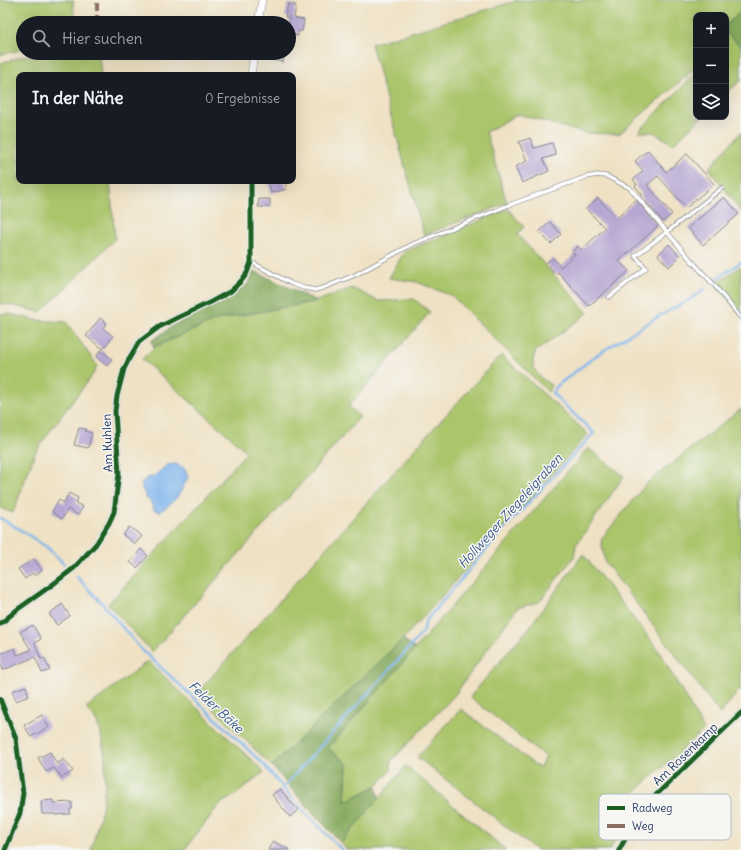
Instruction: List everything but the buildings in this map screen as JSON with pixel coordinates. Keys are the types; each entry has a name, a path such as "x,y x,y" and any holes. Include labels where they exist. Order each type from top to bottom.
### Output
{"street":[{"path":"259,16 262,0"},
{"path":"251,72 253,60"},
{"name":"Am Kuhlen","path":"0,624 74,568 96,544 109,523 114,512 119,474 115,411 116,396 124,369 139,342 159,327 231,291 245,277 251,262 251,184"},
{"path":"0,699 16,739 23,793 20,813 5,850"},
{"name":"Am Rosenkamp","path":"657,794 741,713"},
{"name":"Am Rosenkamp","path":"619,850 625,840"}],"lane":[{"path":"251,262 292,284 315,290 354,275 414,244 509,205 586,176 606,176 630,188 741,318"},
{"path":"609,297 646,268 635,256 722,188"}],"green space":[{"path":"0,0 73,0 74,16 16,16 16,51 0,55"},
{"path":"741,0 741,12 729,22 729,12 693,12 693,71 619,134 584,133 518,114 486,132 507,203 424,235 371,44 516,1"},
{"path":"741,12 741,46 729,36 729,22"},
{"path":"729,36 741,46 741,82 740,81 729,91"},
{"path":"16,59 16,60 99,60 101,72 16,72 16,184 110,184 115,239 41,312 0,304 0,63"},
{"path":"693,76 693,120 699,120 673,144 653,132 638,132"},
{"path":"741,132 741,212 709,168"},
{"path":"508,209 524,227 517,234 588,313 535,352 533,366 539,376 551,385 548,392 452,296 417,282 389,278 404,252"},
{"path":"741,266 741,315 716,284"},
{"path":"254,271 317,301 216,320 154,347 151,341 174,325 226,300 248,284"},
{"path":"352,288 378,301 414,299 430,312 349,406 360,417 152,652 108,604 247,452 142,359 154,347 216,320 317,301"},
{"path":"0,314 9,314 35,320 66,322 97,365 94,373 35,453 13,513 0,508"},
{"path":"501,355 588,434 403,639 272,766 197,693 411,453"},
{"path":"741,409 741,688 720,714 605,562 601,539 647,483"},
{"path":"588,448 624,476 576,545 574,557 539,602 517,608 454,696 391,761 391,771 376,786 345,802 347,764 328,748"},
{"path":"583,554 657,648 704,730 634,794 599,794 599,840 615,840 610,850 536,850 417,757 461,709 539,768 546,757 470,697 531,625"},
{"path":"403,639 415,649 328,748 347,764 345,802 376,786 379,798 341,843 272,766"},
{"path":"148,661 264,772 234,796 220,804 184,850 91,850 102,809 105,784 105,756 100,730 94,717 86,708"},
{"path":"406,766 506,850 347,850 341,843"}],"water":[{"path":"175,464 184,468 188,477 176,498 159,512 154,510 146,498 141,484 146,479 153,477 167,465"}],"waterway":[{"name":"Hollweger Ziegeleigraben","path":"715,280 741,262"},
{"name":"Hollweger Ziegeleigraben","path":"283,788 424,631 425,622 504,529 594,433 552,393 558,385 598,354 661,315 691,299 706,288"},
{"name":"Felder Bäke","path":"0,518 48,548 64,564"},
{"name":"Felder Bäke","path":"77,577 100,601 141,649 263,764 294,801 342,850"}],"marked path":[{"path":"97,0 97,16"}],"cycle path":[{"path":"0,624 74,568 96,544 109,523 114,512 119,474 115,411 124,369 139,342 159,327 231,291 247,273 251,262 251,184"},
{"path":"0,699 16,739 23,793 20,813 5,850"},
{"path":"657,794 741,713"},
{"path":"619,850 625,840"}]}
